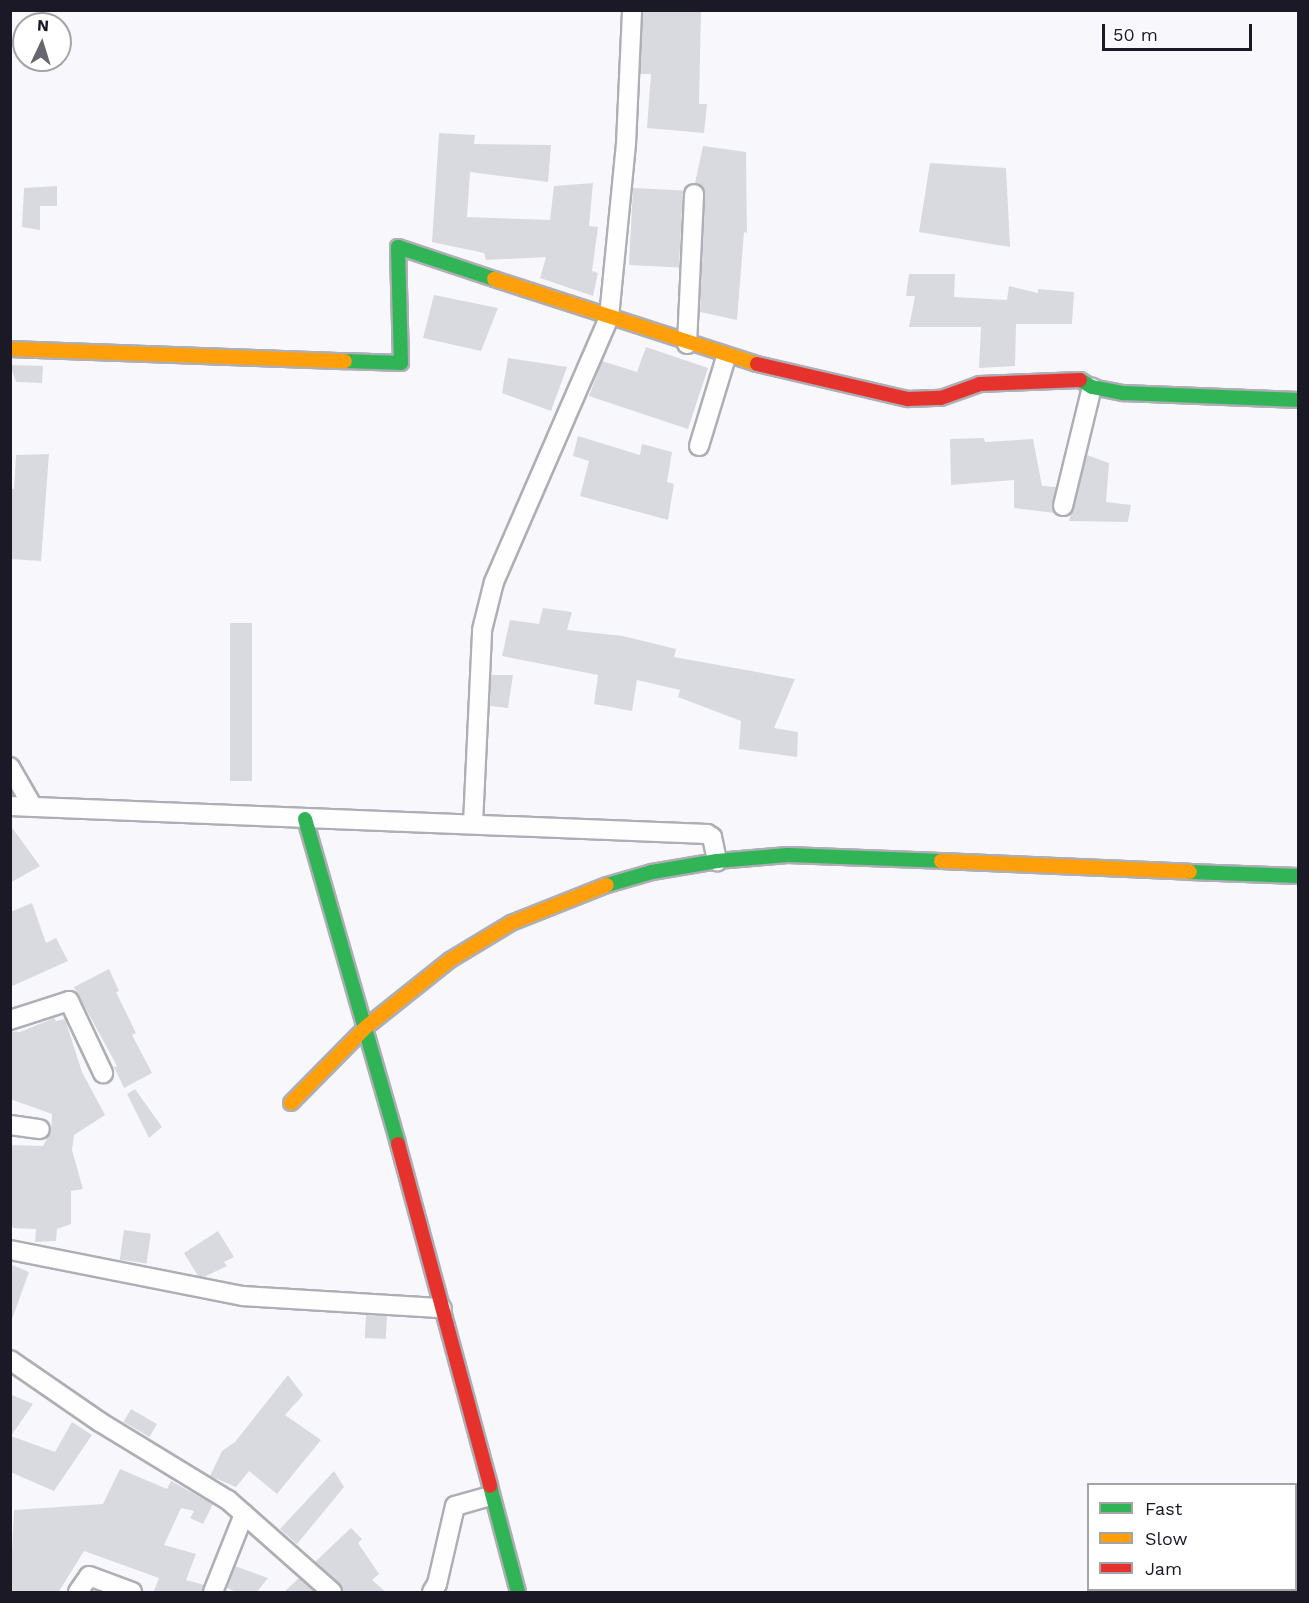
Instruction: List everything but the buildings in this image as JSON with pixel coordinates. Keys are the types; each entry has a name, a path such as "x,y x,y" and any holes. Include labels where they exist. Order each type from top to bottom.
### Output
{"street":[{"path":"473,824 482,630 494,582 609,317 626,144 632,10"},
{"path":"687,344 694,194"},
{"path":"10,349 401,363 398,247 726,357 908,399 941,398 980,384 1076,378 1092,387 1124,393 1299,400"},
{"path":"699,446 726,357"},
{"path":"1062,506 1092,387"},
{"path":"10,767 33,807"},
{"path":"10,806 707,834 712,837 717,861"},
{"path":"305,819 366,1027 518,1593"},
{"path":"291,1103 366,1027 450,960 511,923 583,892 652,872 717,861 788,855 1299,876"},
{"path":"10,1020 69,1001 103,1073"},
{"path":"10,1125 40,1129"},
{"path":"10,1250 243,1296 442,1308"},
{"path":"10,1360 100,1422 189,1474 244,1514 332,1593"},
{"path":"432,1593 437,1584 455,1506 491,1496"},
{"path":"213,1593 244,1514"},
{"path":"78,1593 89,1576 132,1593"}],"traffic: fast":[{"path":"345,361 401,363 398,247 494,279"},
{"path":"1080,380 1092,387 1124,393 1298,400"},
{"path":"305,819 398,1144"},
{"path":"607,885 652,872 717,861 788,855 941,861"},
{"path":"1190,872 1298,876"},
{"path":"490,1486 518,1592"}],"traffic: slow":[{"path":"494,279 757,364"},
{"path":"10,349 345,361"},
{"path":"941,861 1190,872"},
{"path":"291,1103 366,1027 450,960 511,923 607,885"}],"traffic: jam":[{"path":"757,364 908,399 941,398 980,384 1080,380"},
{"path":"398,1144 490,1486"}]}
